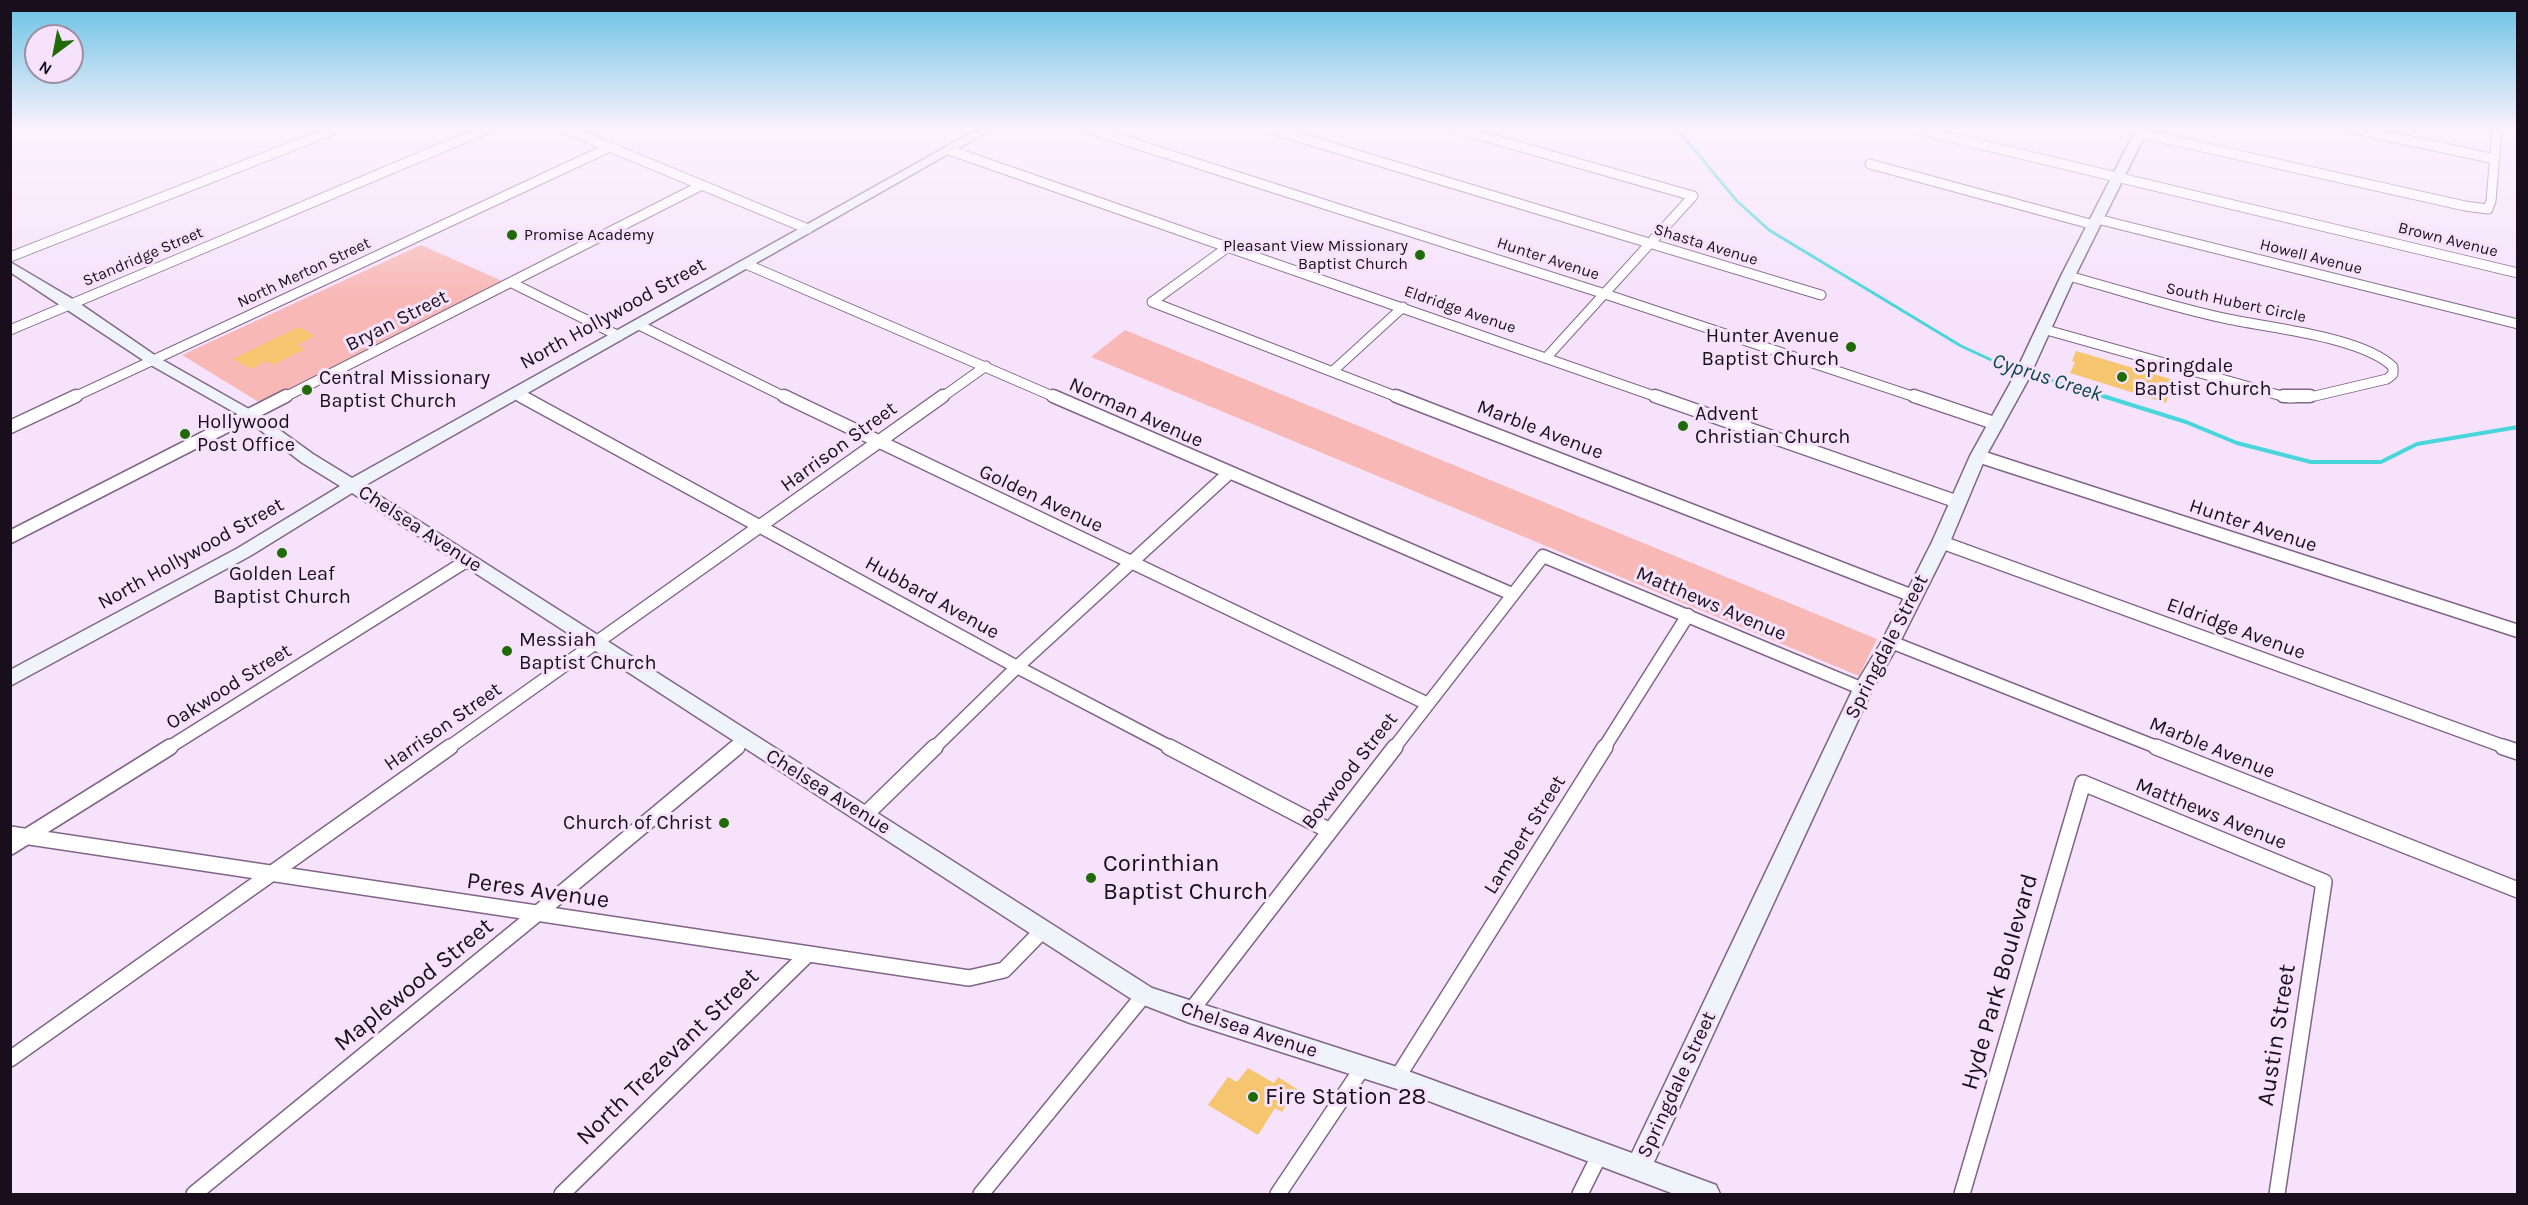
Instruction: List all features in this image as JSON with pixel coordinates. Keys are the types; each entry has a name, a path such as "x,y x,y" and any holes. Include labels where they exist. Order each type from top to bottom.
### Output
{"main road":[{"name":"North Hollywood Street","path":"10,679 244,552 354,487 384,466 517,394 886,185"},
{"name":"Springdale Street","path":"1638,1168 1863,689 1891,642 1941,542 1978,456 2024,372 2068,276 2114,185"},
{"name":"Chelsea Avenue","path":"10,266 71,304 154,361 251,416 307,458 746,740 964,876 1144,995 1190,1012 1397,1078 1707,1194"}],"street":[{"path":"10,258 194,185"},
{"name":"Standridge Street","path":"10,330 353,185"},
{"name":"North Merton Street","path":"10,427 529,185"},
{"name":"Bryan Street","path":"10,537 702,185"},
{"path":"703,185 808,229"},
{"name":"Eldridge Avenue","path":"1050,185 1959,502"},
{"name":"Hunter Avenue","path":"1265,185 1605,294 1997,424"},
{"name":"Shasta Avenue","path":"1458,185 1821,295"},
{"path":"1546,358 1652,244 1693,196 1655,185"},
{"name":"Howell Avenue","path":"1953,185 2517,324"},
{"name":"Brown Avenue","path":"2157,185 2517,273"},
{"path":"2375,185 2465,206 2488,209 2493,185"},
{"name":"Marble Avenue","path":"1228,247 1152,302 1913,596"},
{"name":"Norman Avenue","path":"746,264 1512,594"},
{"name":"South Hubert Circle","path":"2043,329 2289,398 2315,396 2387,379 2393,374 2393,368 2384,358 2361,348 2277,326 2227,319 2068,276"},
{"path":"512,283 619,336"},
{"path":"1333,371 1403,307"},
{"name":"Golden Avenue","path":"639,325 878,442 1428,704"},
{"name":"Harrison Street","path":"10,1059 986,366"},
{"name":"Hubbard Avenue","path":"517,394 1017,667 1330,831"},
{"name":"Hunter Avenue","path":"1978,456 2517,631"},
{"path":"865,815 1017,667 1228,473"},
{"name":"Eldridge Avenue","path":"1941,542 2517,752"},
{"name":"Boxwood Street","path":"1190,1012 1543,556"},
{"name":"Matthews Avenue","path":"1543,556 1863,689"},
{"name":"Oakwood Street","path":"10,847 468,560"},
{"name":"Lambert Street","path":"1397,1078 1688,615"},
{"name":"Marble Avenue","path":"1891,642 2517,890"},
{"name":"Maplewood Street","path":"194,1194 746,740"},
{"name":"Matthews Avenue","path":"2083,783 2324,882"},
{"name":"Hyde Park Boulevard","path":"1962,1194 2083,783"},
{"name":"Peres Avenue","path":"10,834 969,978 1004,970 1043,930"},
{"name":"Austin Street","path":"2277,1194 2324,882"},
{"name":"North Trezevant Street","path":"562,1194 808,954"},
{"path":"981,1194 1144,995"},
{"path":"1278,1194 1363,1067"},
{"path":"1580,1194 1600,1154"}],"shaded area":[{"path":"421,245 502,281 262,404 182,355"},
{"path":"1125,330 1877,639 1859,676 1091,357"}],"building":[{"path":"299,327 315,336 297,345 305,349 273,365 266,361 251,369 233,359"},
{"name":"Springdale Baptist Church","path":"2076,351 2174,380 2166,403 2070,373 2075,362 2072,361"},
{"name":"Fire Station 28","path":"1248,1068 1274,1083 1278,1077 1297,1089 1282,1112 1275,1108 1258,1135 1208,1105 1228,1077 1237,1082"}],"waterway":[{"name":"Cyprus Creek","path":"1724,185 1737,201 1769,230 1961,346 2000,364 2020,370"},
{"name":"Cyprus Creek","path":"2028,373 2108,398"},
{"name":"Cyprus Creek","path":"2103,396 2186,422 2237,443 2311,462 2381,462 2417,444 2518,427"}],"place":[{"name":"Promise Academy","path":"512,235"},
{"name":"Pleasant View Missionary Baptist Church","path":"1420,255"},
{"name":"Hunter Avenue Baptist Church","path":"1851,347"},
{"name":"Springdale Baptist Church","path":"2122,377"},
{"name":"Central Missionary Baptist Church","path":"307,390"},
{"name":"Advent Christian Church","path":"1683,426"},
{"name":"Hollywood Post Office","path":"185,434"},
{"name":"Golden Leaf Baptist Church","path":"282,553"},
{"name":"Messiah Baptist Church","path":"507,651"},
{"name":"Church of Christ","path":"724,823"},
{"name":"Corinthian Baptist Church","path":"1091,878"},
{"name":"Fire Station 28","path":"1253,1097"}]}
